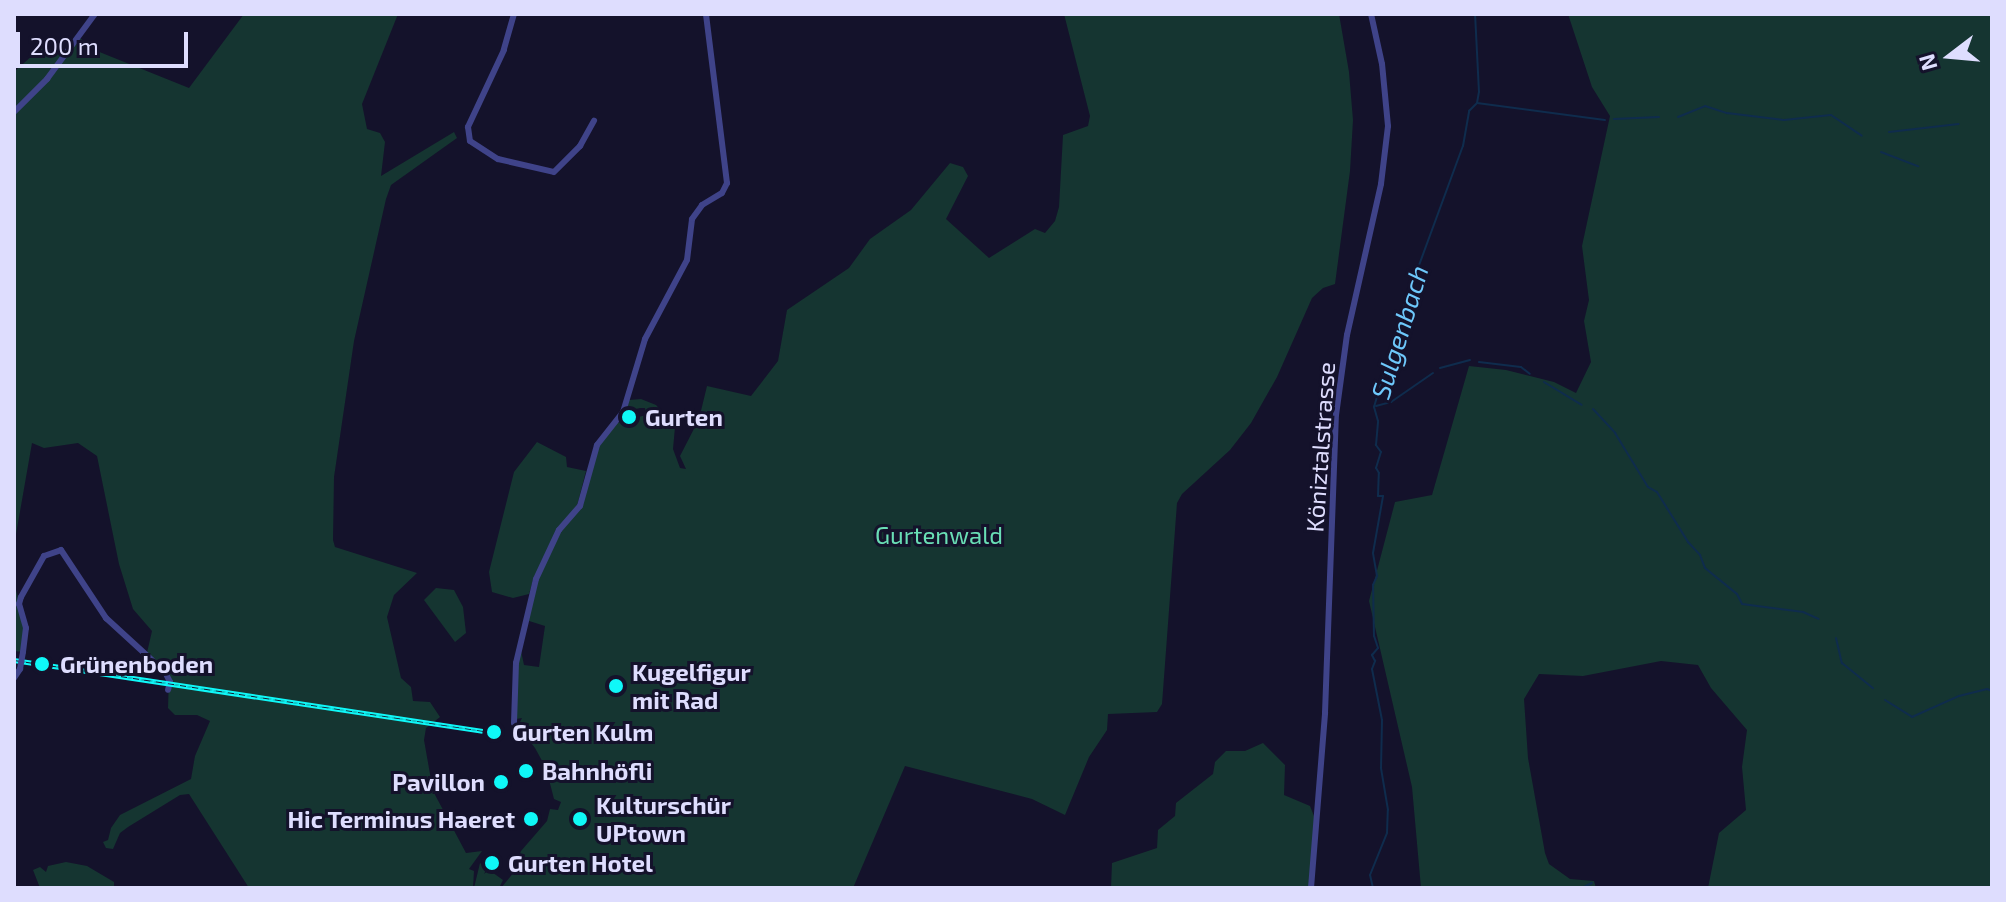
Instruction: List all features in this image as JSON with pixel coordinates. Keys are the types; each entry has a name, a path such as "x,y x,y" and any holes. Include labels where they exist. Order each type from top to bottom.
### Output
{"street":[{"path":"14,112 47,79 95,14"},
{"path":"514,14 504,50 468,127 468,138 498,159 554,172 580,146 594,121"},
{"path":"514,723 516,663 536,579 559,530 580,506 597,445 623,412 645,339 685,264 692,219 702,205 722,193 727,183 706,14"},
{"name":"Köniztalstrasse","path":"1311,888 1325,713 1338,401 1347,335 1381,184 1388,126 1382,64 1371,14"},
{"path":"14,678 20,669 26,628 19,604 41,560 48,552 58,549 65,553 112,625 165,672 170,682 168,690"}],"green space":[{"path":"244,14 398,14 362,104 367,129 380,133 385,142 381,176 454,132 457,138 391,185 386,199 354,341 334,477 333,540 335,547 417,573 394,595 387,617 401,678 411,687 413,701 430,702 440,717 426,728 424,740 433,791 466,853 482,851 469,869 474,871 473,888 249,888 189,794 180,795 128,827 120,833 113,849 106,848 103,842 108,840 111,828 120,815 191,779 195,756 210,721 197,715 175,715 168,708 169,677 146,657 152,631 133,609 119,564 97,456 78,443 44,448 32,443 15,540 16,590 25,625 23,652 14,651 15,71 42,47 67,55 80,38 92,49 189,88"},
{"name":"Gurtenwald","path":"1064,14 1339,14 1349,72 1353,120 1350,171 1335,284 1323,288 1312,298 1277,377 1251,423 1230,450 1182,494 1177,503 1162,704 1157,712 1108,714 1107,730 1089,757 1065,815 1032,799 905,766 853,888 501,888 514,872 518,875 514,869 521,851 547,821 550,809 558,810 561,802 554,799 546,768 518,726 522,718 516,719 517,665 521,651 524,665 539,667 545,626 526,620 538,579 560,533 579,510 593,454 617,423 646,415 645,408 640,408 627,411 623,416 629,400 641,399 656,405 675,427 673,449 680,468 686,469 680,456 699,419 707,386 751,396 778,361 787,310 849,268 870,239 911,210 950,163 963,167 968,176 946,219 989,258 1035,229 1045,233 1055,221 1059,207 1063,135 1088,126 1090,116"},
{"path":"1568,14 1992,14 1992,888 1708,888 1719,833 1746,810 1742,767 1747,730 1711,688 1698,665 1661,661 1583,676 1539,674 1524,699 1528,758 1549,864 1570,879 1594,881 1596,888 1421,888 1412,787 1369,601 1395,502 1432,495 1469,366 1506,370 1554,382 1576,393 1591,362 1584,321 1589,300 1582,246 1610,116 1592,87"},
{"path":"537,442 566,457 567,467 586,471 577,506 534,577 529,594 513,598 492,592 489,572 514,472"},
{"path":"436,588 454,590 463,607 466,633 455,642 424,600"},
{"path":"1263,743 1285,765 1284,795 1310,806 1316,821 1310,888 1111,888 1112,863 1157,848 1158,830 1175,816 1176,803 1213,774 1215,762 1226,751 1245,751"},
{"path":"66,862 87,866 114,882 114,888 40,888 33,870 40,867 46,872 48,866"},
{"path":"480,863 487,868 484,874 489,870 503,880 499,888 474,888"}],"waterway":[{"name":"Sulgenbach","path":"1373,888 1370,875 1387,833 1388,810 1381,768 1382,720 1372,669 1375,661 1372,655 1378,648 1374,636 1373,585 1377,576 1373,553 1383,496 1378,496 1379,473 1376,468 1381,452 1376,445 1378,421 1374,407 1404,306 1463,146 1469,111 1477,103 1475,14"},
{"path":"1477,103 1605,120"},
{"path":"1678,117 1705,106 1727,113 1784,120 1831,115 1862,136"},
{"path":"1614,119 1659,117"},
{"path":"1889,132 1959,124"},
{"path":"1881,152 1918,166"},
{"path":"1440,368 1470,360"},
{"path":"1479,362 1521,367 1530,374"},
{"path":"1376,406 1391,402 1433,373"},
{"path":"1544,382 1582,405"},
{"path":"1593,409 1615,433 1648,487 1657,492 1688,542 1700,555 1705,568 1737,594 1742,604 1803,612 1819,619"},
{"path":"1836,638 1842,663 1873,688"},
{"path":"1885,700 1912,717 1959,696 1987,689 1992,691"},
{"path":"1582,888 1592,883"}],"railway":[{"path":"14,660 483,731"}],"place":[{"name":"Gurten","path":"629,417"},
{"name":"Grünenboden","path":"42,664"},
{"name":"Kugelfigur mit Rad","path":"616,686"},
{"name":"Gurten Kulm","path":"494,732"},
{"name":"Bahnhöfli","path":"526,771"},
{"name":"Pavillon","path":"501,782"},
{"name":"Hic Terminus Haeret","path":"531,819"},
{"name":"Kulturschür UPtown","path":"580,819"},
{"name":"Gurten Hotel","path":"492,863"}]}
